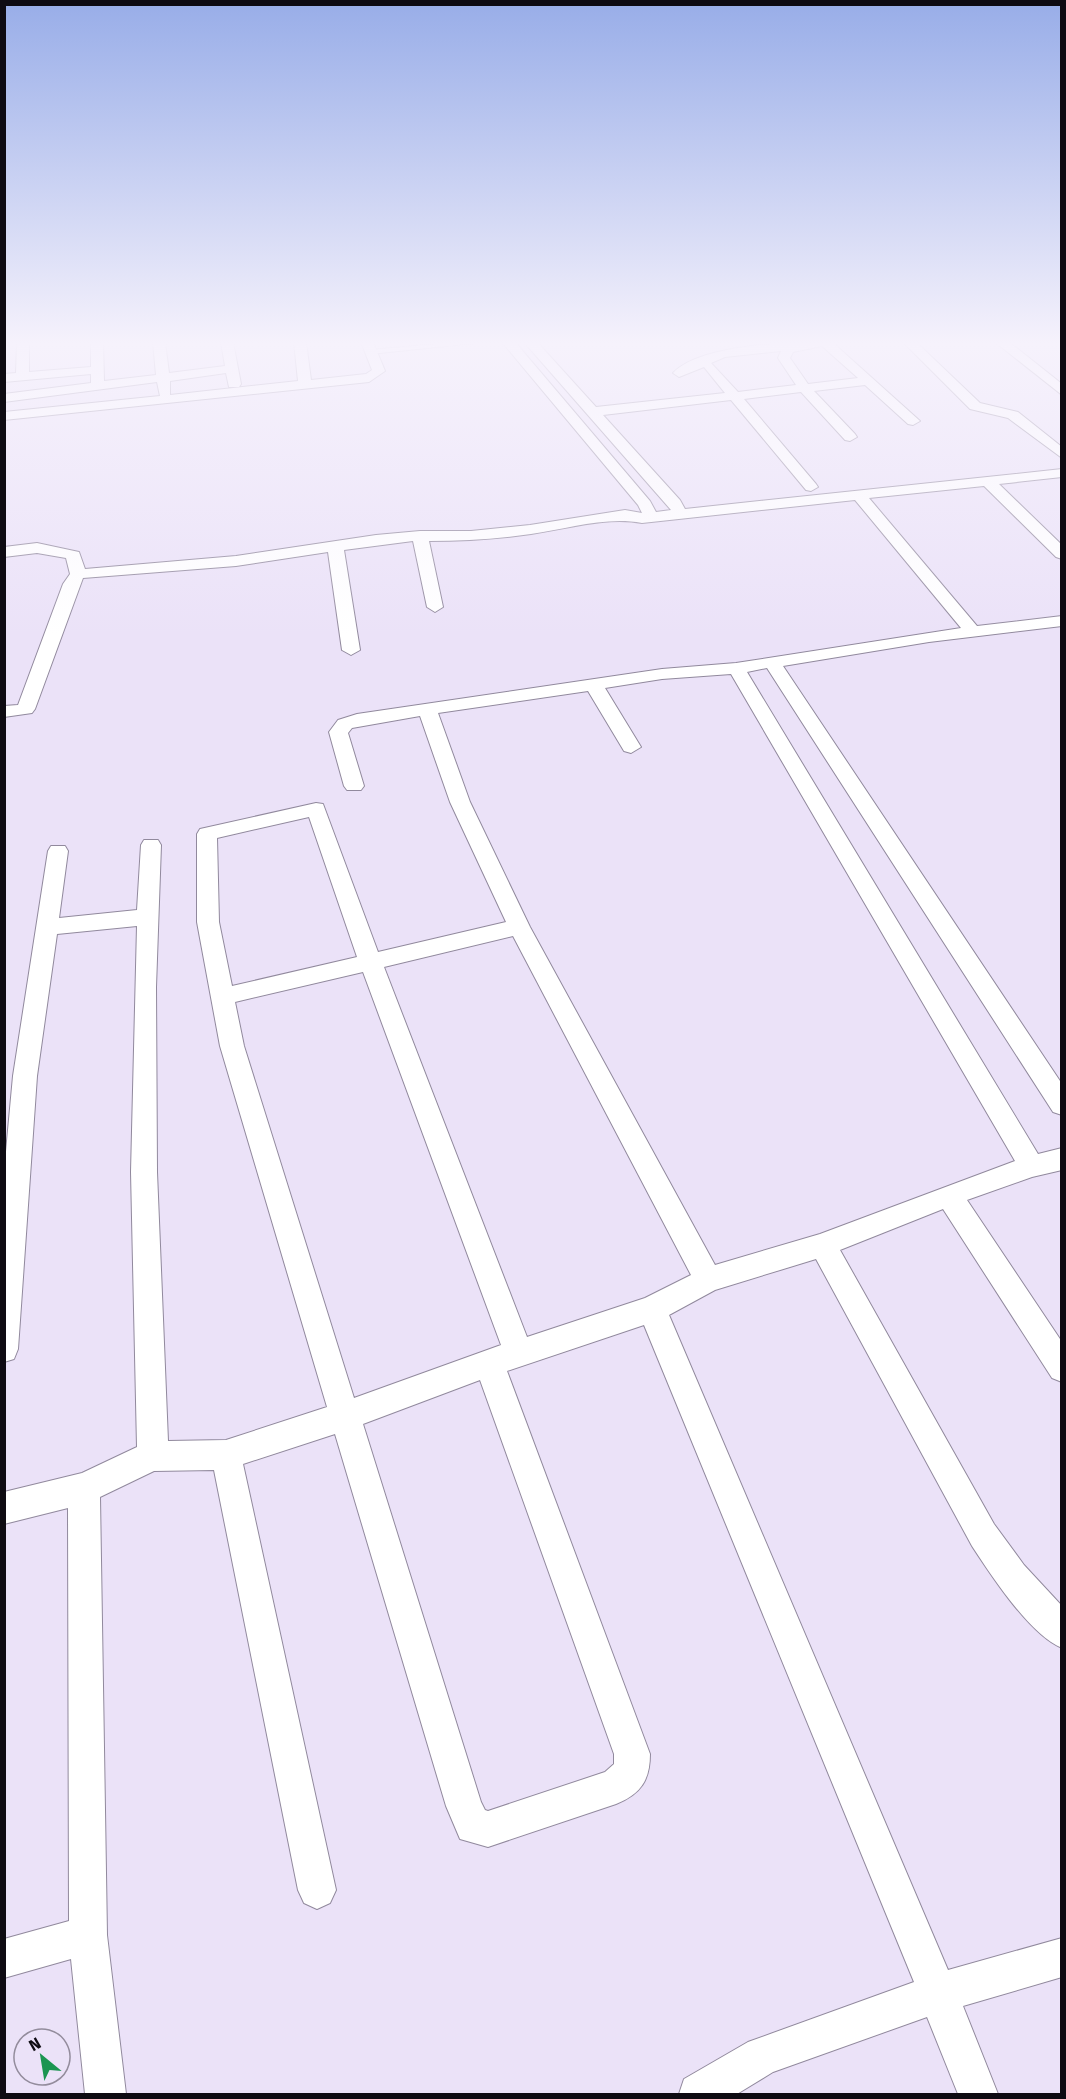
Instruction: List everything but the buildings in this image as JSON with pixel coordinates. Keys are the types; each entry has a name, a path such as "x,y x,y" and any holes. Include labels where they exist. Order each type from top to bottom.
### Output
{"street":[{"path":"589,440 648,511"},
{"path":"616,440 677,508"},
{"path":"772,440 811,486"},
{"path":"1044,440 1062,454"},
{"path":"677,508 811,486 1062,463"},
{"path":"78,574 236,561 335,545 420,536 471,536 677,508 858,494 1062,473"},
{"path":"987,481 1062,554"},
{"path":"858,494 972,631"},
{"path":"420,536 435,607"},
{"path":"335,545 351,650"},
{"path":"4,552 38,548 73,555 78,574 71,584 26,709 4,712"},
{"path":"354,786 338,732 345,724 594,684 736,668 972,631 1062,621"},
{"path":"772,662 1062,1105"},
{"path":"4,1508 84,1488 153,1456 226,1455 345,1416 489,1363 519,1355 652,1309 708,1280 823,1245 949,1195 1047,1163 736,668"},
{"path":"594,684 631,747"},
{"path":"428,711 460,802 519,927 708,1280"},
{"path":"489,1363 632,1754 632,1772 616,1786 488,1829 473,1826 460,1794 232,1046 208,922 207,834 316,810 370,961 519,1355"},
{"path":"151,845 147,918 144,1172 153,1456"},
{"path":"4,1349 25,1076 58,851"},
{"path":"47,927 147,918"},
{"path":"224,996 519,927"},
{"path":"949,1195 1062,1368"},
{"path":"823,1245 982,1535 1012,1577 1062,1631"},
{"path":"652,1309 978,2094"},
{"path":"226,1455 317,1890"},
{"path":"84,1488 88,1935 106,2094"},
{"path":"4,1959 88,1935"},
{"path":"699,2094 762,2056 938,1993 1062,1957"}]}
